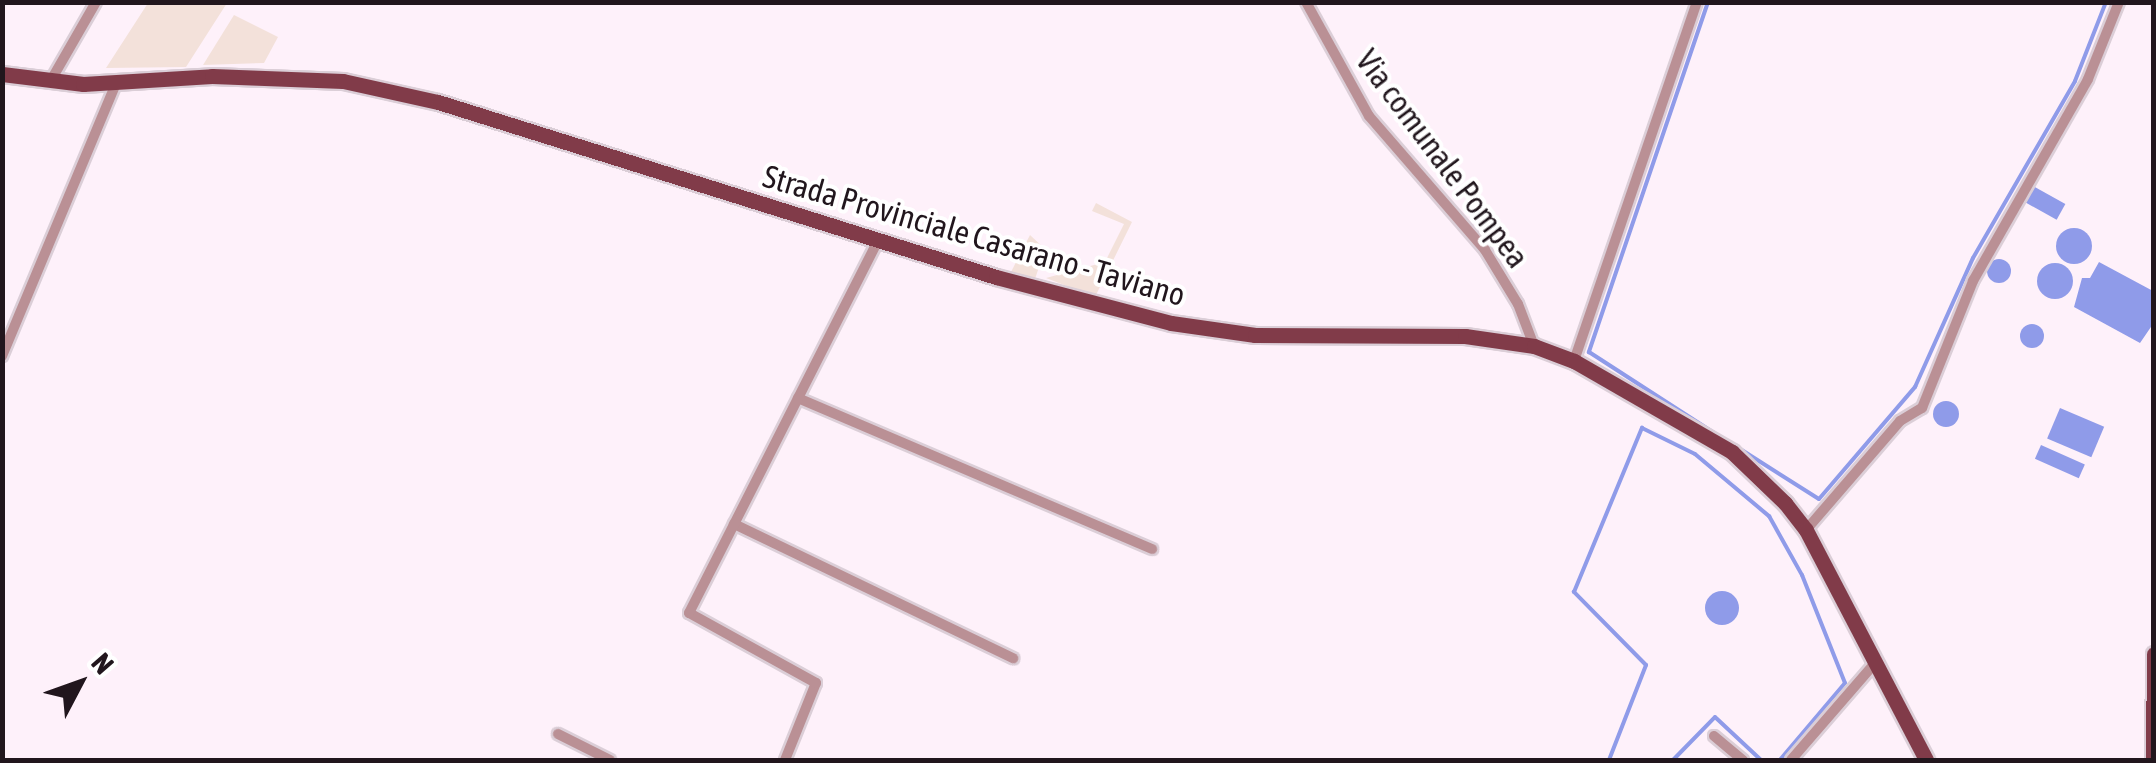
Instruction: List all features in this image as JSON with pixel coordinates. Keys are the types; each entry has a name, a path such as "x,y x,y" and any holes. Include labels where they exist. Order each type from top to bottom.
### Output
{"main road":[{"name":"Strada Provinciale Casarano - Taviano","path":"2,74 50,82 116,83 212,76 343,81 438,102 996,277 1214,332 1465,336 1534,346 1574,361 1732,452 1806,530 1926,760"},
{"path":"2153,760 2154,654"}],"street":[{"path":"50,82 96,2"},
{"name":"Via comunale Pompea","path":"1306,2 1369,116 1485,250 1518,304 1534,346"},
{"path":"1574,361 1697,2"},
{"path":"1806,530 1900,421 1922,408 1973,282 2088,79 2118,2"},
{"path":"2,356 116,83"},
{"path":"785,760 816,683 689,613 878,238"},
{"path":"798,398 1152,550"},
{"path":"734,524 1013,658"},
{"path":"1792,760 1875,663"},
{"path":"558,734 610,760"},
{"path":"1714,736 1743,760"}],"shaded area":[{"path":"148,2 227,3 186,67 106,68"},
{"path":"234,15 278,37 264,63 203,65"},
{"path":"1096,203 1132,222 1095,297 1046,278 1105,262 1124,224 1092,211"},
{"path":"1030,235 1045,249 1035,279 1011,272"}],"water":[{"path":"2033,186 2065,204 2057,220 2024,202"},
{"path":"2074,228 2087,233 2092,246 2087,259 2074,264 2061,259 2056,246 2061,233"},
{"path":"1999,259 2008,262 2008,280 1999,283 1990,280 1987,271 1990,262"},
{"path":"2099,262 2153,291 2153,324 2140,343 2074,307 2082,278 2090,278"},
{"path":"2055,263 2068,268 2073,281 2068,294 2055,299 2042,294 2037,281 2042,268"},
{"path":"2032,324 2041,327 2041,345 2032,348 2023,345 2020,336 2023,327"},
{"path":"1946,401 1955,405 1959,414 1955,423 1946,427 1937,423 1933,414 1937,405"},
{"path":"2060,408 2104,427 2091,457 2047,438"},
{"path":"2041,445 2085,465 2079,478 2035,459"},
{"path":"1722,591 1734,596 1739,608 1734,620 1722,625 1710,620 1705,608 1710,596"}],"waterway":[{"path":"1708,2 1589,352 1725,440"},
{"path":"1737,447 1819,499 1915,387 1973,258 2075,81 2106,2"},
{"path":"1609,760 1646,665 1574,592 1642,428 1695,454 1769,516 1802,575 1845,683 1780,760"},
{"path":"1673,760 1715,717 1761,760"}]}
